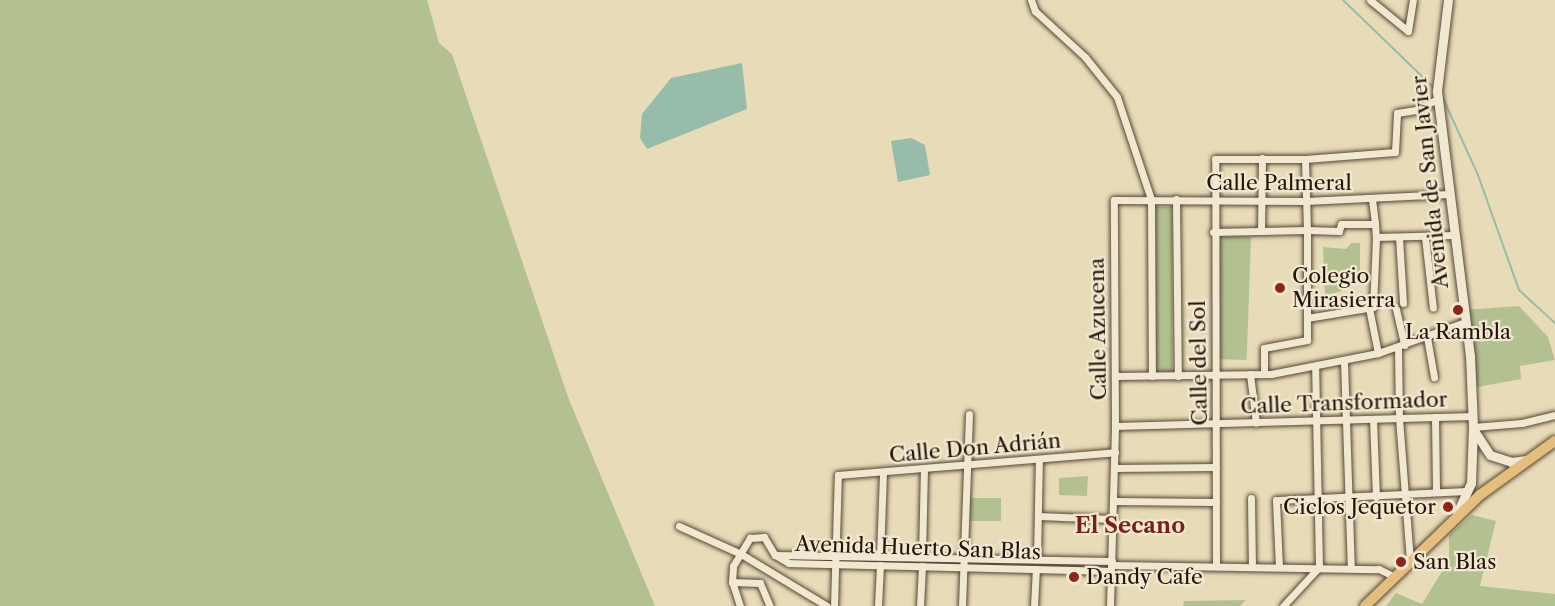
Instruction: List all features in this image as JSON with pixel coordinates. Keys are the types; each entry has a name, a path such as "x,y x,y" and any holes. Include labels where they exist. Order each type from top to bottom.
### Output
{"main road":[{"name":"Avenida de San Javier","path":"1448,0 1438,62 1438,99 1465,322 1473,416 1472,496"},
{"path":"1473,427 1480,443 1491,455 1505,461 1527,460"},
{"path":"1365,606 1451,522 1472,496 1555,441"}],"street":[{"path":"1031,0 1035,11 1085,57 1117,97 1151,199 1152,376"},
{"path":"1370,0 1408,31 1413,0"},
{"path":"1261,231 1262,158 1305,159 1395,152 1397,113 1416,110 1438,99"},
{"name":"Calle del Sol","path":"1216,566 1213,232 1215,159 1262,158"},
{"path":"1264,374 1264,348 1307,340 1305,159"},
{"name":"Calle Palmeral","path":"1112,205 1117,199 1306,201 1449,194"},
{"path":"1176,199 1178,376"},
{"path":"1372,199 1376,237 1371,308 1377,353"},
{"name":"Calle Azucena","path":"1110,606 1116,426 1112,205"},
{"path":"1213,232 1339,231 1341,224 1375,224"},
{"path":"1376,237 1454,235"},
{"path":"1399,237 1403,303"},
{"path":"1425,237 1433,308"},
{"path":"1307,318 1371,308"},
{"path":"1396,309 1401,346 1399,418 1410,562"},
{"path":"1115,376 1264,374 1344,362 1401,346 1465,322"},
{"path":"1427,337 1434,377"},
{"path":"1344,362 1351,568"},
{"path":"1283,606 1319,567 1315,366"},
{"path":"1250,374 1256,423"},
{"path":"962,606 969,414"},
{"path":"1473,427 1522,423 1555,415"},
{"name":"Calle Transformador","path":"1116,426 1473,416"},
{"path":"1435,417 1436,492"},
{"path":"1373,419 1376,497"},
{"name":"Calle Don Adrián","path":"836,554 838,475 1115,452"},
{"path":"1036,559 1039,459"},
{"path":"1114,468 1216,467"},
{"path":"922,556 924,468"},
{"path":"880,555 883,472"},
{"path":"1279,567 1276,500 1405,496 1436,492 1472,496"},
{"path":"1251,498 1252,567"},
{"path":"1113,501 1216,502"},
{"path":"1038,516 1113,519"},
{"path":"679,526 741,554 827,606"},
{"path":"740,606 732,582 733,566 750,538 764,537 775,555"},
{"path":"834,606 836,554"},
{"name":"Avenida Huerto San Blas","path":"775,555 836,554 1036,559 1111,565"},
{"name":"Avenida Huerto San Blas","path":"775,555 789,563 1035,569 1111,565 1379,568 1395,577"},
{"path":"878,606 880,565"},
{"path":"920,606 922,566"},
{"path":"1034,606 1035,569"},
{"path":"732,582 760,583 770,606"},
{"path":"1376,606 1377,594"}],"shaded area":[{"path":"0,0 427,0 439,43 452,54 568,397 655,606 0,606"},
{"path":"742,63 747,109 647,149 640,138 642,114 671,78"},
{"path":"911,138 925,145 930,175 898,182 891,141"},
{"path":"1153,207 1172,207 1172,374 1153,374"},
{"path":"1220,236 1251,237 1247,360 1216,359"},
{"path":"1351,243 1360,243 1360,275 1340,278 1342,291 1325,295 1323,247 1346,249"},
{"path":"1519,306 1548,337 1555,360 1520,366 1521,379 1472,388 1463,310"},
{"path":"1088,476 1087,496 1059,495 1059,478"},
{"path":"969,498 1001,498 1001,521 969,521"},
{"path":"1472,515 1496,521 1480,586 1555,594 1555,606 1386,606 1396,593 1422,604 1449,560 1449,535"},
{"path":"1246,600 1240,606 1183,606 1184,601"}],"waterway":[{"path":"1343,0 1434,88"},
{"path":"1442,96 1478,175 1519,290 1555,323"}],"place":[{"name":"Colegio Mirasierra","path":"1280,288"},
{"name":"La Rambla","path":"1458,310"},
{"name":"Ciclos Jequetor","path":"1448,507"},
{"name":"San Blas","path":"1401,562"},
{"name":"Dandy Cafe","path":"1074,577"}],"district":[{"name":"El Secano","path":"1130,526"}]}
